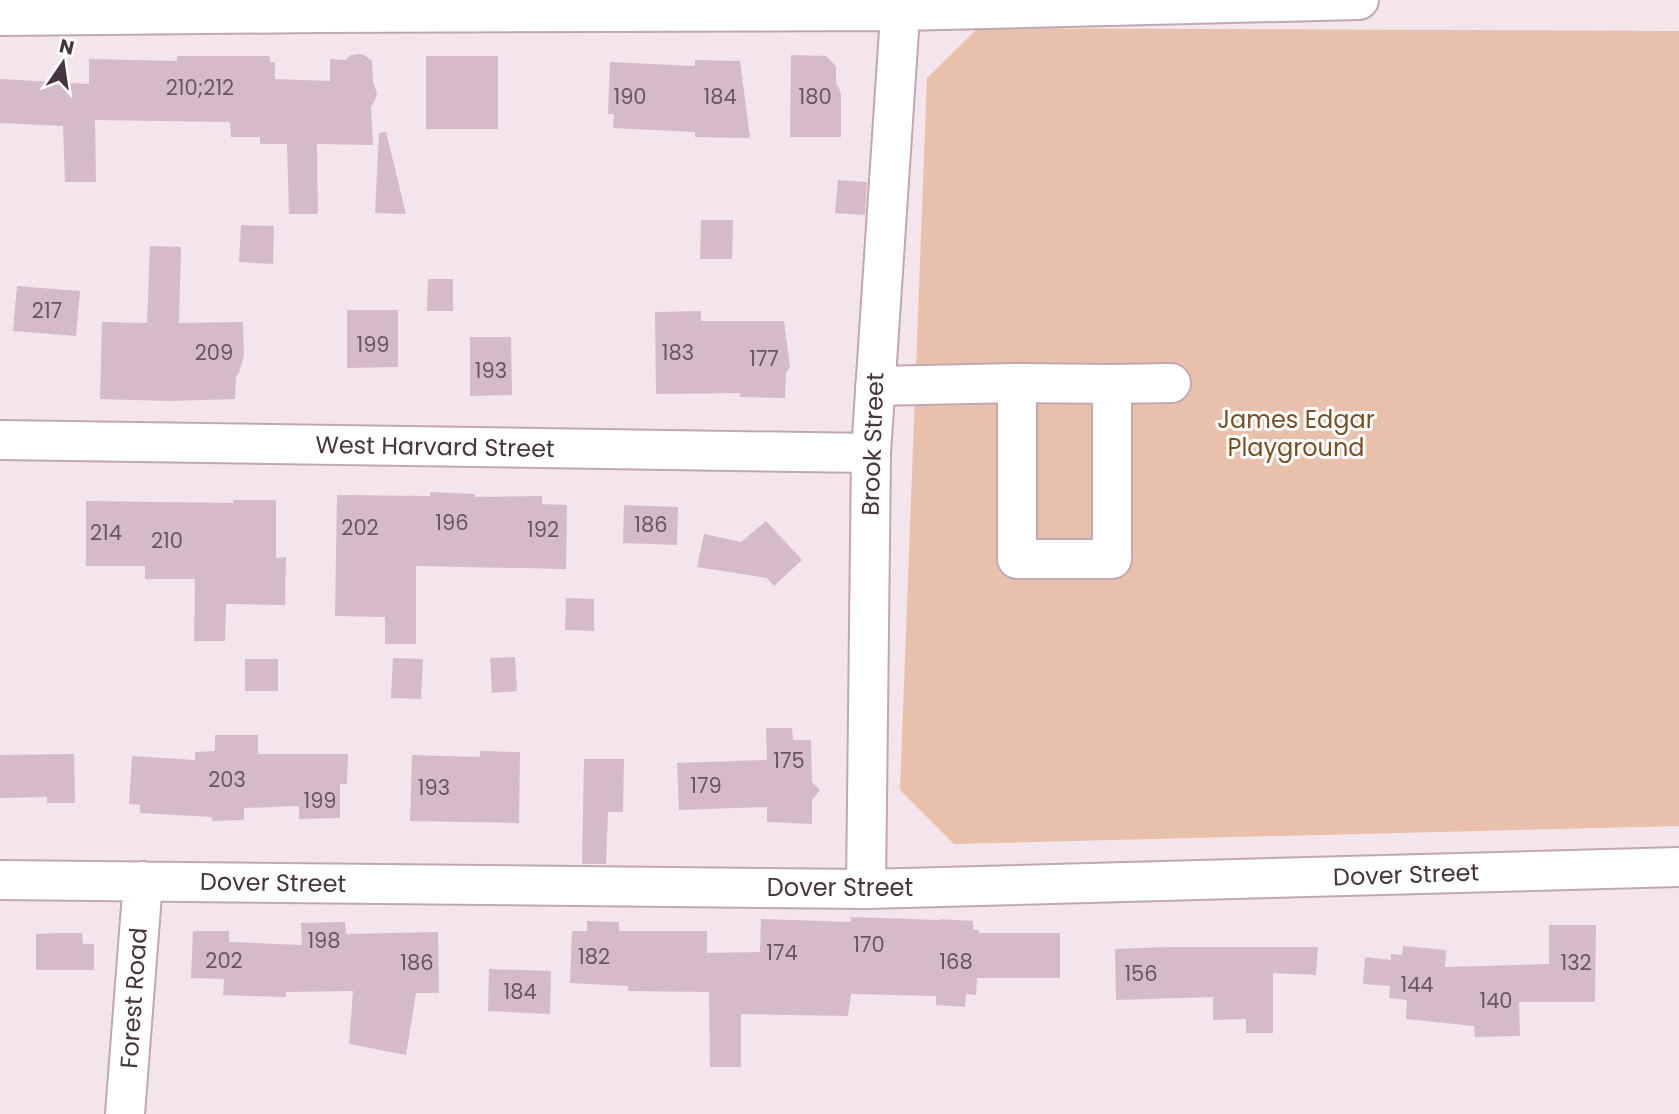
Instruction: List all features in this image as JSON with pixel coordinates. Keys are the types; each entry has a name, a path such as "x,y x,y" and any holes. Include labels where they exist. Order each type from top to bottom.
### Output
{"street":[{"path":"0,16 321,6 900,6 1359,0"},
{"name":"Brook Street","path":"866,889 871,453 900,6"},
{"path":"1017,383 1017,559 1112,559 1112,384"},
{"path":"875,386 1171,383"},
{"name":"West Harvard Street","path":"0,440 871,453"},
{"name":"Dover Street","path":"0,880 866,889 1679,867"},
{"name":"Forest Road","path":"125,1114 143,881"}],"green space":[{"name":"James Edgar Playground","path":"978,28 1679,31 1679,826 954,844 900,790 927,78"}],"building":[{"path":"358,54 372,61 373,82 377,93 371,107 373,145 317,144 318,214 289,214 287,144 260,144 260,137 231,137 230,122 95,120 96,182 65,182 63,126 0,123 0,79 89,84 89,59 177,61 177,56 270,56 270,62 275,62 275,79 330,81 330,59 345,60"},
{"path":"791,55 826,56 836,66 836,84 841,95 841,137 790,137"},
{"path":"426,56 498,56 498,129 426,129"},
{"path":"695,60 740,61 750,138 695,137 695,132 613,128 614,114 608,114 610,62 695,66"},
{"path":"386,132 406,214 375,213 379,133"},
{"path":"838,180 867,182 865,215 835,213"},
{"path":"701,220 733,220 732,259 700,259"},
{"path":"241,225 274,226 273,264 239,262"},
{"path":"150,246 181,247 179,323 243,322 244,355 236,377 235,399 100,399 102,322 147,323"},
{"path":"428,279 453,279 453,311 427,311"},
{"path":"17,286 80,291 76,336 13,331"},
{"path":"347,310 398,310 398,367 347,368"},
{"path":"701,311 701,321 784,321 790,367 786,373 785,398 740,397 740,393 656,394 655,312"},
{"path":"470,337 511,337 512,395 470,396"},
{"path":"430,492 475,494 475,497 542,496 542,504 567,505 566,569 416,566 416,644 385,644 385,617 335,616 337,495 430,496"},
{"path":"233,500 276,500 276,558 286,557 285,605 226,604 225,641 194,641 195,579 145,579 145,566 86,566 86,501 233,503"},
{"path":"624,505 678,507 677,545 623,543"},
{"path":"766,521 802,560 774,586 767,578 697,567 704,534 741,542"},
{"path":"566,598 594,599 594,631 565,630"},
{"path":"515,657 517,691 492,693 490,658"},
{"path":"393,658 423,659 421,699 391,698"},
{"path":"245,659 278,659 278,691 245,691"},
{"path":"766,728 792,728 793,740 811,740 812,782 820,790 812,800 812,824 767,822 767,807 679,810 677,763 767,760"},
{"path":"215,735 258,735 258,754 348,754 347,784 340,784 340,818 299,819 299,806 244,808 244,820 212,821 212,817 140,813 140,805 129,804 132,756 195,760 195,752 215,751"},
{"path":"480,751 520,752 519,823 410,821 412,755 480,757"},
{"path":"74,754 75,803 47,803 47,797 0,798 0,755"},
{"path":"584,759 624,759 623,812 608,812 606,864 582,864"},
{"path":"851,917 973,921 973,930 979,930 979,933 1060,933 1060,978 977,978 976,995 966,994 965,1007 936,1005 936,996 851,994 848,1016 741,1014 741,1067 710,1067 709,992 628,991 628,986 570,983 572,931 587,931 587,921 619,922 619,931 707,931 707,953 760,952 761,919 851,922"},
{"path":"345,922 346,934 438,932 439,993 416,993 406,1055 349,1044 353,991 286,992 286,997 223,995 224,979 191,978 193,931 229,931 229,942 302,945 301,923"},
{"path":"1549,925 1596,925 1595,1002 1519,1002 1520,1036 1475,1037 1474,1026 1406,1019 1407,1000 1389,998 1390,986 1363,984 1365,957 1391,960 1391,954 1402,955 1403,946 1446,950 1445,967 1549,964"},
{"path":"82,933 83,944 94,944 94,970 36,970 36,934"},
{"path":"1318,947 1316,975 1273,973 1273,1033 1246,1033 1246,1019 1213,1020 1213,997 1116,1000 1115,949"},
{"path":"489,969 551,971 550,1014 488,1011"}]}
